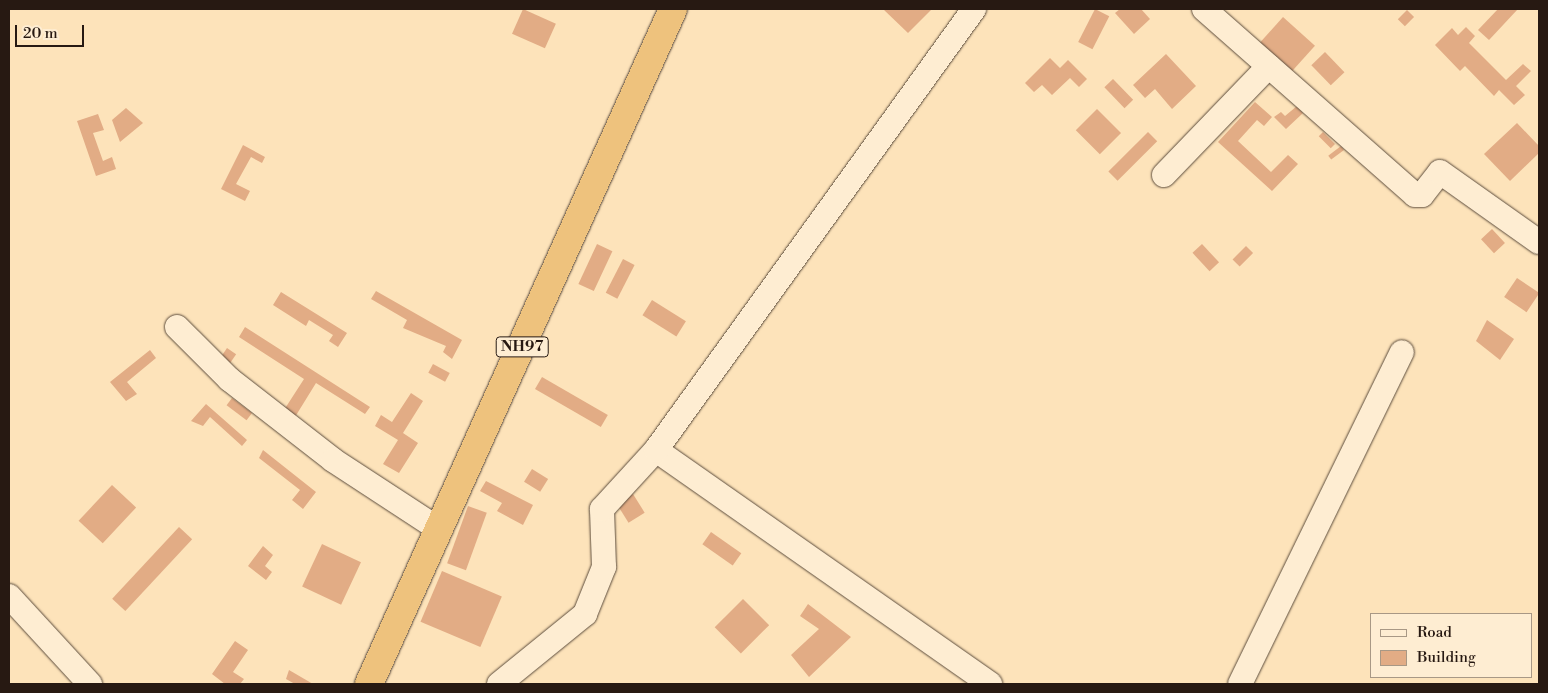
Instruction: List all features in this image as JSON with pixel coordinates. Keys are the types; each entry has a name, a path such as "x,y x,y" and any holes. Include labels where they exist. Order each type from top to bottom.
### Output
{"highway":[{"name":"NH97","path":"369,684 673,9"}],"street":[{"path":"499,684 584,614 604,567 602,509 656,450 745,321 974,9"},
{"path":"1204,9 1415,195 1422,195 1440,172 1539,242"},
{"path":"1164,176 1269,66"},
{"path":"177,327 229,379 333,460 440,530"},
{"path":"1240,684 1402,352"},
{"path":"656,450 990,684"},
{"path":"9,596 90,684"}],"building":[{"path":"523,9 556,24 545,48 512,34"},
{"path":"883,9 932,9 908,33"},
{"path":"1095,9 1109,16 1092,49 1078,42"},
{"path":"1120,9 1141,9 1150,19 1134,34 1115,13"},
{"path":"1498,9 1518,9 1489,40 1478,30"},
{"path":"1407,10 1414,17 1405,26 1398,19"},
{"path":"1283,17 1315,46 1292,72 1260,43"},
{"path":"1466,27 1475,36 1469,43 1506,80 1523,64 1531,71 1516,86 1525,95 1514,105 1499,90 1494,96 1465,66 1460,71 1435,45 1452,28 1458,35"},
{"path":"1325,52 1344,72 1331,85 1311,65"},
{"path":"1166,54 1196,86 1172,109 1155,89 1145,98 1133,85"},
{"path":"1050,58 1060,68 1068,60 1087,79 1079,87 1070,78 1052,95 1042,85 1034,92 1025,83"},
{"path":"1113,79 1133,100 1125,108 1104,87"},
{"path":"1255,102 1272,117 1264,126 1257,120 1238,141 1271,172 1288,155 1298,164 1272,191 1218,142"},
{"path":"1297,106 1303,113 1286,129 1274,117 1281,112 1285,116"},
{"path":"126,108 143,123 120,142 112,120"},
{"path":"1097,109 1121,133 1100,154 1076,130"},
{"path":"98,114 104,130 93,133 103,161 112,157 116,169 96,176 77,121"},
{"path":"1517,123 1539,146 1539,153 1510,181 1484,154"},
{"path":"1148,132 1157,141 1118,181 1108,172"},
{"path":"1323,132 1335,144 1331,148 1319,136"},
{"path":"243,145 265,157 262,163 251,157 236,184 250,191 245,201 221,189"},
{"path":"1341,146 1344,150 1331,160 1328,156"},
{"path":"1492,229 1505,243 1494,253 1481,239"},
{"path":"597,244 612,251 594,291 578,284"},
{"path":"1202,244 1219,262 1210,271 1192,253"},
{"path":"1246,246 1253,253 1240,267 1233,259"},
{"path":"623,259 635,265 617,299 606,293"},
{"path":"1517,278 1539,293 1527,312 1504,297"},
{"path":"376,291 462,340 452,359 443,352 446,346 403,328 407,320 371,299"},
{"path":"281,292 347,333 338,347 329,341 333,335 309,320 306,326 273,305"},
{"path":"652,300 686,321 676,336 642,315"},
{"path":"1487,320 1514,339 1500,360 1476,341"},
{"path":"245,327 370,407 365,414 316,383 295,417 284,410 304,379 239,337"},
{"path":"227,348 236,354 228,367 219,360"},
{"path":"150,350 156,358 127,382 137,394 126,401 110,382"},
{"path":"433,364 450,373 445,382 428,373"},
{"path":"542,377 608,415 601,427 535,389"},
{"path":"411,393 423,401 403,433 418,443 399,473 383,464 398,440 375,426 381,415 392,422"},
{"path":"232,398 252,413 247,420 227,405"},
{"path":"206,404 247,440 242,446 210,417 203,426 191,421"},
{"path":"263,450 316,492 303,509 292,500 300,490 259,458"},
{"path":"532,469 548,479 540,492 524,482"},
{"path":"486,481 533,505 523,525 497,511 502,503 480,491"},
{"path":"112,485 136,508 103,543 79,521"},
{"path":"633,494 645,513 629,523 617,504"},
{"path":"468,506 487,513 466,570 447,563"},
{"path":"179,527 192,539 125,611 112,599"},
{"path":"711,532 741,553 733,566 702,544"},
{"path":"322,544 361,562 341,605 302,587"},
{"path":"263,546 273,555 265,566 272,572 266,580 248,566"},
{"path":"442,571 502,596 480,647 421,622"},
{"path":"743,599 769,625 741,653 715,627"},
{"path":"808,604 851,637 809,677 791,655 819,629 800,616"},
{"path":"235,641 248,650 233,672 244,679 240,684 225,684 212,674"},
{"path":"289,670 313,684 295,684 286,679"}]}
